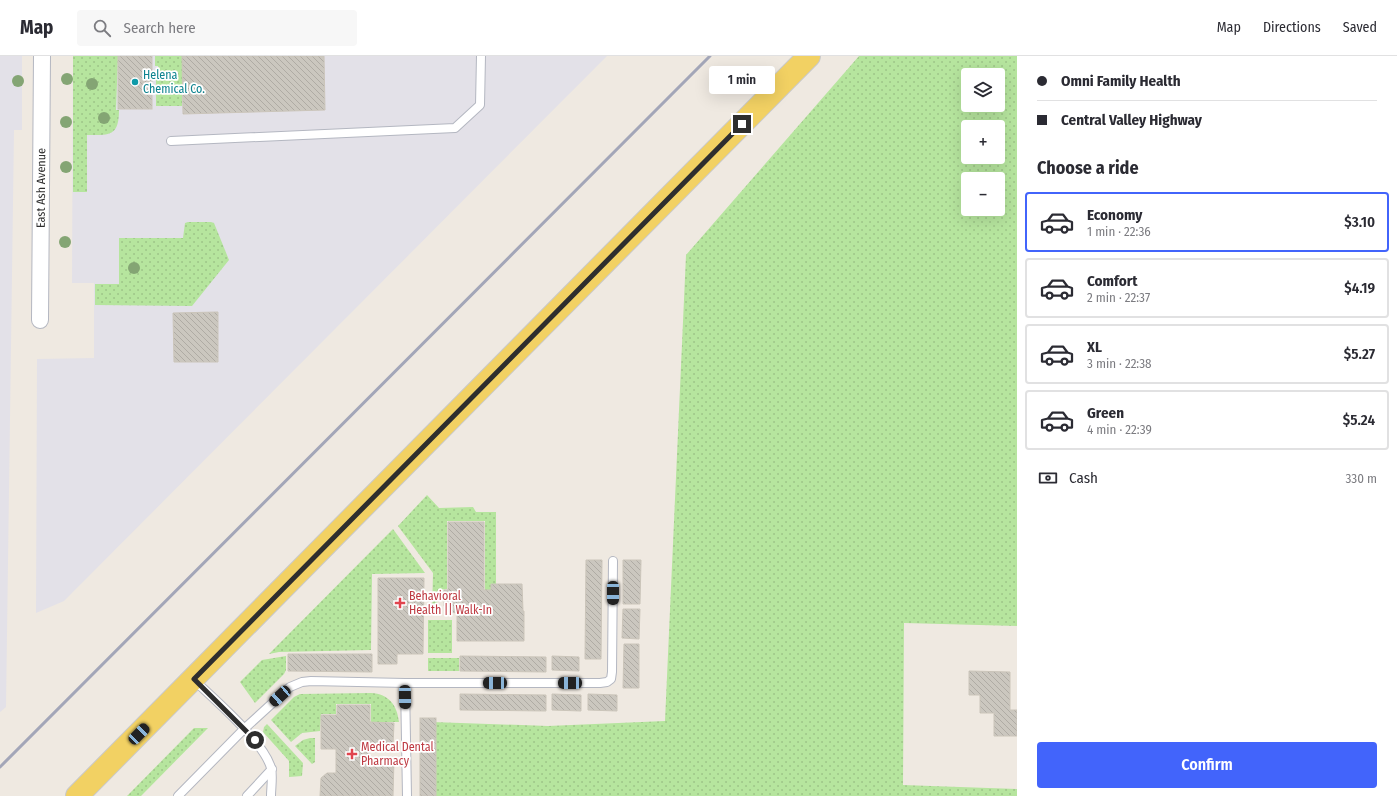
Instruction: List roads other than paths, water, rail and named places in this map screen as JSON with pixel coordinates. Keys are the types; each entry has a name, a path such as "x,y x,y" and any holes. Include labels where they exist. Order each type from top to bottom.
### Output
{"main road":[{"path":"77,796 809,56"}],"street":[{"name":"East Ash Avenue","path":"40,320 42,56"}],"lane":[{"path":"171,141 455,128 480,105 481,56"},
{"path":"178,796 244,729 290,687 302,682 607,682 611,679 612,672 613,561"},
{"path":"194,679 244,729 263,752 272,769 271,796"},
{"path":"405,683 407,796"},
{"path":"247,796 272,769"}],"railway":[{"path":"0,767 710,56"}],"place":[{"name":"Helena Chemical Co.","path":"135,82"},
{"name":"Behavioral Health || Walk-In","path":"400,603"},
{"name":"Medical Dental Pharmacy","path":"352,754"}]}
